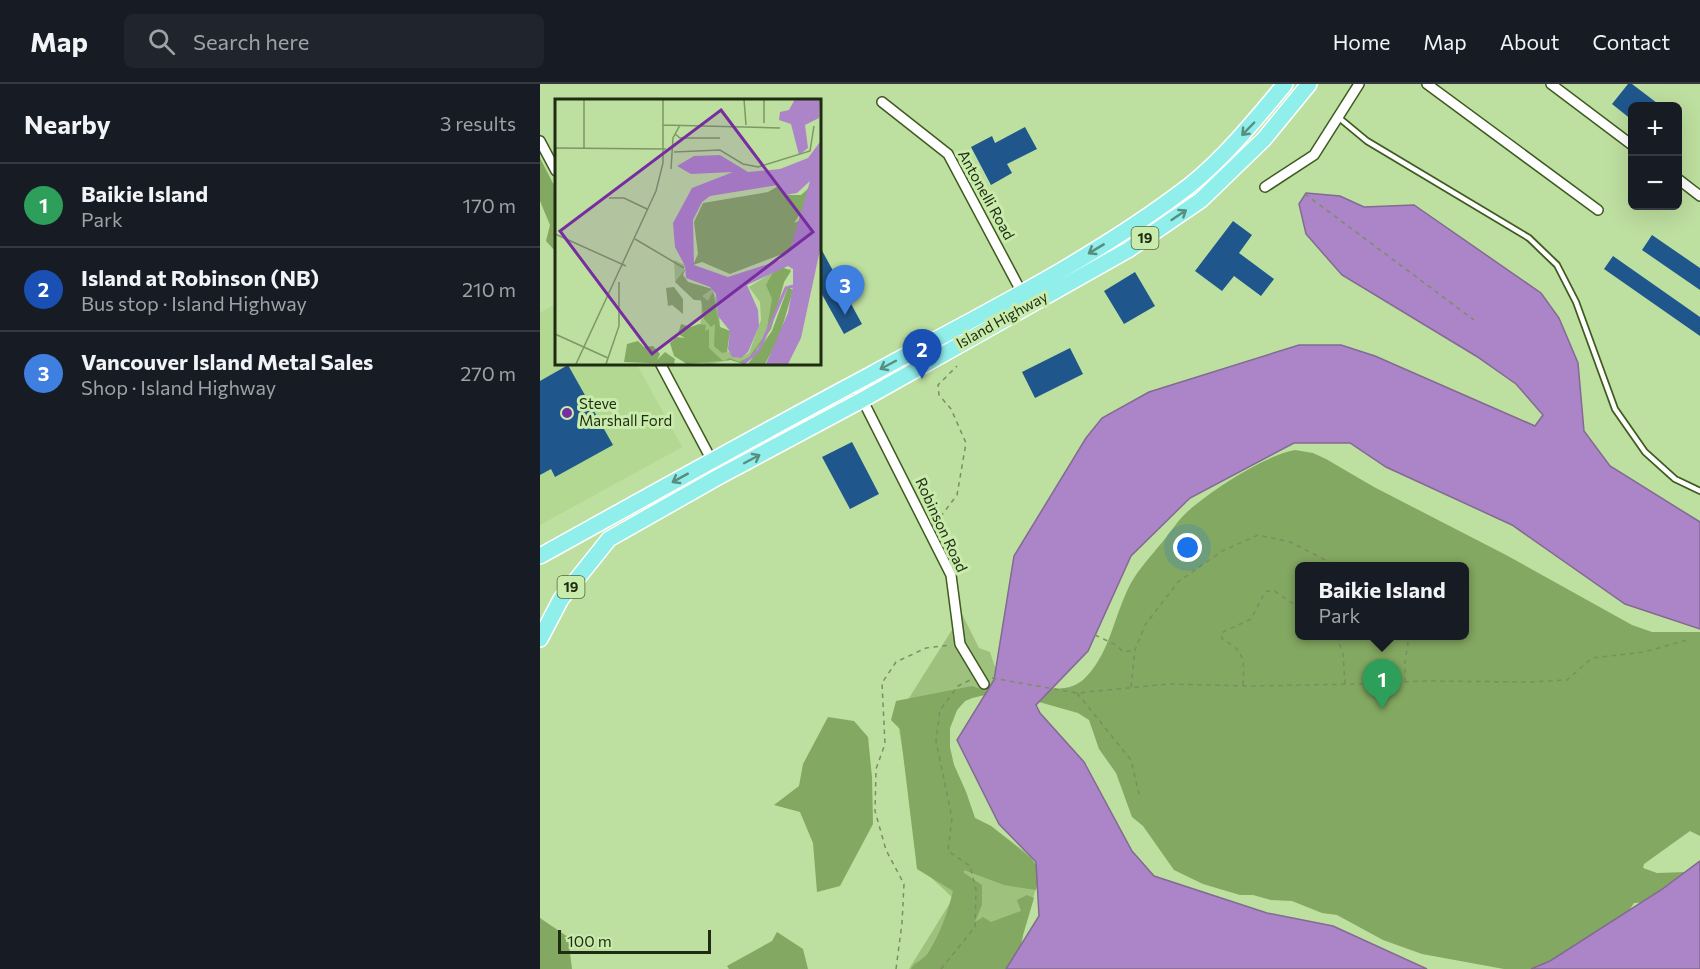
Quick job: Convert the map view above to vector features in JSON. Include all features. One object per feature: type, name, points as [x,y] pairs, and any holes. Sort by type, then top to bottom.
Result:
[{"type":"main road","name":"Island Highway","points":[[540,556],[712,460],[1022,293],[1121,234],[1191,184],[1250,128],[1285,84]]},
{"type":"main road","name":"Island Highway","points":[[540,639],[561,599],[609,539],[1128,250],[1202,200],[1264,139],[1309,84]]},
{"type":"street","points":[[1265,187],[1314,155],[1359,84]]},
{"type":"street","points":[[1427,84],[1598,210]]},
{"type":"street","points":[[1551,84],[1628,142]]},
{"type":"street","name":"Antonelli Road","points":[[882,102],[948,154],[1022,293]]},
{"type":"street","points":[[540,141],[555,169]]},
{"type":"street","points":[[1682,183],[1700,196]]},
{"type":"street","points":[[661,364],[720,476]]},
{"type":"street","name":"Robinson Road","points":[[854,383],[951,575],[960,644],[981,680]]},
{"type":"lane","points":[[1338,117],[1367,141],[1529,238],[1557,265],[1576,302],[1615,409],[1645,452],[1675,479],[1700,491]]},
{"type":"path","points":[[1305,194],[1474,320]]},
{"type":"path","points":[[929,531],[957,495],[966,443],[951,409],[939,395],[938,385],[957,366]]},
{"type":"path","points":[[1131,688],[1135,650],[1145,625],[1178,582],[1222,551],[1258,535],[1290,542],[1328,562]]},
{"type":"path","points":[[1243,686],[1244,663],[1237,647],[1222,639],[1221,633],[1251,619],[1265,592],[1273,590],[1295,604]]},
{"type":"path","points":[[1095,635],[1114,644],[1124,652],[1135,650]]},
{"type":"path","points":[[1338,640],[1343,653],[1345,685]]},
{"type":"path","points":[[1405,682],[1408,640]]},
{"type":"path","points":[[941,969],[975,927],[976,890],[970,866],[948,851],[952,818],[936,741],[940,710],[958,686],[981,680],[1077,693],[1168,684],[1345,685],[1567,680],[1592,658],[1644,651],[1687,640]]},
{"type":"path","points":[[896,969],[904,884],[886,850],[875,811],[876,769],[885,744],[882,682],[896,662],[926,648],[960,644]]},
{"type":"path","points":[[1077,693],[1131,760],[1140,798]]},
{"type":"shaded area","points":[[540,158],[555,187],[555,251],[546,241],[550,225],[540,201]]},
{"type":"shaded area","points":[[1306,193],[1340,196],[1364,207],[1414,205],[1541,293],[1559,318],[1578,363],[1584,431],[1610,466],[1700,522],[1700,629],[1625,604],[1512,525],[1386,467],[1350,443],[1294,443],[1190,498],[1131,556],[1088,651],[1036,705],[1040,713],[1084,762],[1132,851],[1154,876],[1267,913],[1333,926],[1427,969],[1006,969],[1039,916],[1036,862],[999,824],[957,740],[994,680],[1014,556],[1086,438],[1102,418],[1149,392],[1299,345],[1341,345],[1375,356],[1535,426],[1543,415],[1516,384],[1476,356],[1342,275],[1306,234],[1299,204]]},
{"type":"shaded area","points":[[555,305],[555,364],[637,364],[682,447],[540,525],[540,313]]},
{"type":"shaded area","points":[[1295,450],[1313,453],[1506,555],[1632,625],[1652,632],[1700,632],[1700,836],[1690,831],[1644,864],[1643,868],[1657,873],[1687,872],[1656,902],[1634,903],[1621,923],[1545,969],[1504,969],[1422,954],[1383,940],[1337,915],[1322,913],[1292,901],[1240,895],[1203,884],[1174,870],[1143,826],[1132,817],[1116,773],[1099,749],[1089,720],[1078,713],[1039,702],[1043,688],[1059,689],[1074,686],[1091,671],[1104,650],[1122,602],[1134,578],[1185,514],[1208,495],[1268,459]]},
{"type":"shaded area","points":[[962,614],[979,648],[990,652],[997,673],[993,693],[965,701],[957,710],[950,728],[950,748],[954,765],[975,818],[991,826],[1024,851],[1031,858],[1039,877],[1016,969],[909,969],[953,898],[922,869],[897,717]]},
{"type":"shaded area","points":[[972,686],[993,693],[965,701],[957,710],[950,728],[950,748],[954,765],[975,818],[991,826],[1031,858],[1038,867],[1039,877],[1036,890],[1004,885],[964,870],[964,873],[982,885],[982,905],[975,922],[983,917],[991,922],[1021,911],[1017,900],[1027,895],[1034,898],[1016,969],[911,969],[932,946],[943,923],[953,891],[917,869],[900,729],[891,720],[896,701]]},
{"type":"shaded area","points":[[828,717],[854,721],[868,737],[873,824],[840,886],[817,892],[813,843],[800,812],[774,805],[799,786],[803,764]]},
{"type":"shaded area","points":[[1700,861],[1700,969],[1531,969],[1550,961],[1661,890]]},
{"type":"shaded area","points":[[540,918],[568,937],[572,969],[540,969]]},
{"type":"shaded area","points":[[777,932],[803,949],[808,969],[729,969],[727,966],[772,941]]},
{"type":"building","points":[[1628,84],[1632,84],[1656,102],[1628,102],[1628,117],[1612,104]]},
{"type":"building","points":[[1025,127],[1037,149],[1007,164],[1012,173],[991,185],[971,147],[992,136],[995,143]]},
{"type":"building","points":[[1233,221],[1252,235],[1239,253],[1274,279],[1261,296],[1234,276],[1222,291],[1195,271]]},
{"type":"building","points":[[1652,235],[1700,268],[1700,290],[1642,250]]},
{"type":"building","points":[[820,247],[862,324],[844,334],[820,291]]},
{"type":"building","points":[[1613,256],[1700,317],[1700,336],[1604,269]]},
{"type":"building","points":[[1135,272],[1155,306],[1124,324],[1104,291]]},
{"type":"building","points":[[1070,348],[1083,374],[1035,398],[1022,372]]},
{"type":"building","name":"Steve Marshall Ford","points":[[568,365],[613,445],[555,477],[551,469],[540,475],[540,381]]},
{"type":"building","points":[[852,442],[879,494],[850,509],[822,457]]},
{"type":"place","name":"Vancouver Island Metal Sales","points":[[845,315]]},
{"type":"place","name":"Island at Robinson (NB)","points":[[922,379]]},
{"type":"place","name":"Steve Marshall Ford","points":[[567,413]]},
{"type":"place","name":"Baikie Island","points":[[1382,709]]}]
